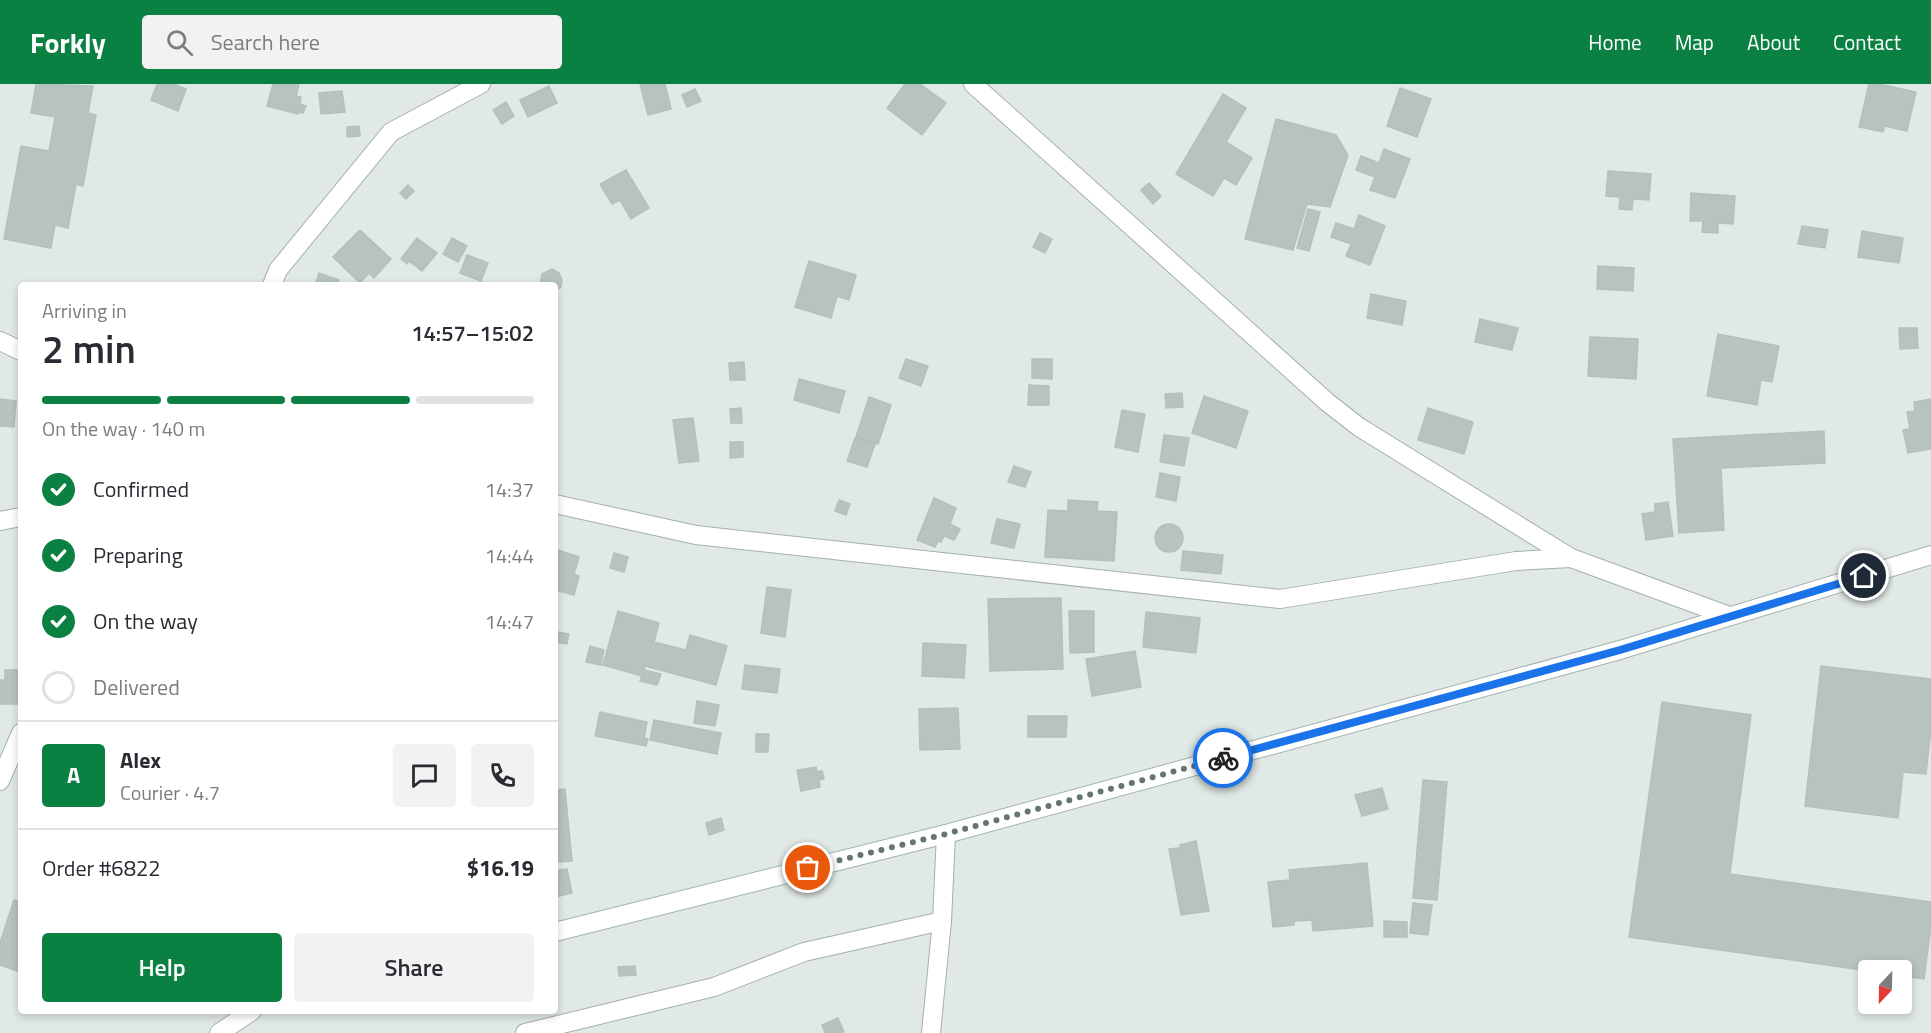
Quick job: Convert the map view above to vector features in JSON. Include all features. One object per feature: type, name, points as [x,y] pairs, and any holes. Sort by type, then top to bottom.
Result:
[{"type":"street","points":[[273,282],[278,270],[390,132],[481,84]]},
{"type":"street","points":[[973,84],[1327,402],[1359,427],[1571,558],[1729,616]]},
{"type":"street","points":[[0,342],[18,350]]},
{"type":"street","points":[[558,505],[696,535],[1280,599],[1516,561],[1571,558]]},
{"type":"street","points":[[0,521],[18,518]]},
{"type":"street","points":[[558,931],[946,834],[1620,650],[1931,555]]},
{"type":"street","points":[[0,781],[18,740]]},
{"type":"street","points":[[932,1033],[942,921],[946,834]]},
{"type":"street","points":[[525,1033],[714,987],[804,952],[942,921]]},
{"type":"street","points":[[219,1033],[248,1014]]},
{"type":"building","points":[[36,84],[93,86],[88,113],[96,115],[83,186],[76,184],[68,228],[55,225],[51,248],[4,239],[21,146],[49,151],[55,117],[31,113]]},
{"type":"building","points":[[157,84],[174,84],[186,89],[178,111],[151,100]]},
{"type":"building","points":[[273,84],[299,84],[296,96],[301,97],[300,104],[306,106],[303,113],[298,112],[298,114],[267,106]]},
{"type":"building","points":[[640,84],[665,84],[671,109],[648,115]]},
{"type":"building","points":[[905,84],[920,84],[946,103],[922,135],[887,108]]},
{"type":"building","points":[[1869,84],[1916,92],[1907,131],[1885,126],[1883,132],[1859,127]]},
{"type":"building","points":[[549,86],[557,103],[528,117],[520,100]]},
{"type":"building","points":[[1400,88],[1431,99],[1417,137],[1387,126]]},
{"type":"building","points":[[695,89],[701,101],[687,107],[682,95]]},
{"type":"building","points":[[342,91],[345,112],[321,114],[319,93]]},
{"type":"building","points":[[1223,94],[1246,108],[1226,142],[1252,158],[1236,185],[1224,178],[1213,196],[1176,174]]},
{"type":"building","points":[[506,102],[514,116],[502,124],[493,110]]},
{"type":"building","points":[[1276,119],[1336,135],[1348,155],[1330,207],[1307,204],[1293,250],[1245,239]]},
{"type":"building","points":[[359,126],[360,136],[347,137],[347,127]]},
{"type":"building","points":[[1384,149],[1410,159],[1395,198],[1370,190],[1375,177],[1356,170],[1361,156],[1379,163]]},
{"type":"building","points":[[626,170],[649,208],[631,219],[620,200],[612,204],[600,184]]},
{"type":"building","points":[[1608,171],[1651,174],[1649,200],[1633,199],[1632,210],[1619,209],[1620,197],[1606,196]]},
{"type":"building","points":[[1149,183],[1161,196],[1153,204],[1141,190]]},
{"type":"building","points":[[408,185],[414,191],[406,199],[400,193]]},
{"type":"building","points":[[1691,193],[1735,196],[1733,224],[1718,223],[1718,233],[1702,232],[1703,221],[1690,221]]},
{"type":"building","points":[[1308,209],[1320,212],[1309,251],[1297,248]]},
{"type":"building","points":[[1359,215],[1385,226],[1370,265],[1346,256],[1351,244],[1331,237],[1336,223],[1354,229]]},
{"type":"building","points":[[1802,226],[1828,230],[1825,248],[1798,244]]},
{"type":"building","points":[[360,230],[391,259],[374,278],[369,273],[359,282],[333,257]]},
{"type":"building","points":[[1862,231],[1903,238],[1899,263],[1858,257]]},
{"type":"building","points":[[1040,233],[1052,239],[1045,253],[1033,247]]},
{"type":"building","points":[[417,238],[437,253],[422,271],[409,261],[407,264],[401,259]]},
{"type":"building","points":[[452,238],[467,246],[458,262],[443,254]]},
{"type":"building","points":[[467,255],[488,263],[481,281],[460,273]]},
{"type":"building","points":[[809,261],[856,275],[849,300],[837,296],[831,318],[795,307]]},
{"type":"building","points":[[1598,266],[1634,268],[1633,291],[1597,289]]},
{"type":"building","points":[[552,269],[559,273],[562,280],[561,287],[558,289],[558,282],[541,282],[542,274]]},
{"type":"building","points":[[319,273],[339,280],[338,282],[316,282]]},
{"type":"building","points":[[1371,294],[1406,301],[1402,325],[1367,318]]},
{"type":"building","points":[[1480,319],[1518,328],[1512,350],[1475,342]]},
{"type":"building","points":[[1899,328],[1917,328],[1918,348],[1900,349]]},
{"type":"building","points":[[1718,334],[1779,346],[1772,382],[1761,380],[1757,405],[1707,396]]},
{"type":"building","points":[[1590,337],[1638,339],[1636,379],[1588,376]]},
{"type":"building","points":[[906,359],[928,366],[921,386],[899,378]]},
{"type":"building","points":[[1032,359],[1052,359],[1052,379],[1032,378]]},
{"type":"building","points":[[744,362],[745,380],[730,380],[729,363]]},
{"type":"building","points":[[799,379],[845,391],[839,413],[794,400]]},
{"type":"building","points":[[1029,385],[1049,386],[1049,405],[1028,405]]},
{"type":"building","points":[[1182,393],[1183,407],[1166,408],[1165,394]]},
{"type":"building","points":[[1204,396],[1248,411],[1236,448],[1192,433]]},
{"type":"building","points":[[869,397],[891,405],[878,444],[856,437]]},
{"type":"building","points":[[0,399],[16,401],[14,427],[0,426]]},
{"type":"building","points":[[1931,399],[1931,449],[1908,453],[1903,430],[1910,429],[1907,412],[1915,411],[1914,402]]},
{"type":"building","points":[[741,408],[742,423],[731,423],[730,409]]},
{"type":"building","points":[[1428,408],[1473,422],[1464,454],[1418,440]]},
{"type":"building","points":[[1122,410],[1145,414],[1138,452],[1115,447]]},
{"type":"building","points":[[693,418],[699,461],[679,463],[673,420]]},
{"type":"building","points":[[1824,431],[1825,463],[1721,468],[1724,530],[1679,533],[1673,439]]},
{"type":"building","points":[[1164,435],[1189,438],[1184,466],[1160,462]]},
{"type":"building","points":[[855,438],[875,444],[867,467],[847,461]]},
{"type":"building","points":[[730,442],[743,442],[743,457],[730,458]]},
{"type":"building","points":[[1014,466],[1031,472],[1025,487],[1008,482]]},
{"type":"building","points":[[1160,473],[1180,477],[1176,501],[1156,497]]},
{"type":"building","points":[[934,498],[956,508],[950,524],[960,529],[954,540],[944,536],[935,547],[917,540]]},
{"type":"building","points":[[839,500],[850,504],[846,515],[835,511]]},
{"type":"building","points":[[1068,500],[1098,502],[1097,511],[1117,512],[1114,561],[1045,557],[1048,510],[1068,511]]},
{"type":"building","points":[[1668,502],[1673,536],[1646,540],[1642,514],[1655,512],[1655,504]]},
{"type":"building","points":[[997,519],[1020,524],[1014,548],[991,543]]},
{"type":"building","points":[[1169,524],[1179,528],[1183,538],[1179,548],[1169,552],[1159,548],[1155,538],[1159,528]]},
{"type":"building","points":[[558,550],[579,557],[574,574],[579,576],[574,595],[558,591]]},
{"type":"building","points":[[1183,551],[1223,555],[1221,574],[1181,570]]},
{"type":"building","points":[[614,553],[628,557],[624,572],[610,568]]},
{"type":"building","points":[[767,587],[791,590],[785,637],[761,633]]},
{"type":"building","points":[[1061,598],[1063,669],[990,671],[988,599]]},
{"type":"building","points":[[618,611],[659,623],[654,642],[686,650],[690,635],[727,646],[716,685],[645,666],[644,670],[661,674],[657,685],[640,681],[642,676],[603,665]]},
{"type":"building","points":[[1069,611],[1094,611],[1094,652],[1070,653]]},
{"type":"building","points":[[1146,612],[1200,618],[1196,653],[1143,647]]},
{"type":"building","points":[[558,632],[569,634],[567,644],[558,642]]},
{"type":"building","points":[[923,643],[966,645],[964,678],[922,676]]},
{"type":"building","points":[[590,646],[604,650],[601,665],[586,662]]},
{"type":"building","points":[[1135,651],[1141,687],[1092,696],[1086,659]]},
{"type":"building","points":[[745,665],[780,669],[777,693],[742,689]]},
{"type":"building","points":[[1821,666],[1931,679],[1931,728],[1926,774],[1903,772],[1898,818],[1805,806]]},
{"type":"building","points":[[5,670],[18,670],[18,704],[0,704],[0,680],[5,680]]},
{"type":"building","points":[[697,701],[719,705],[715,726],[694,723]]},
{"type":"building","points":[[1662,702],[1751,715],[1730,874],[1931,902],[1931,926],[1924,979],[1912,977],[1912,960],[1858,960],[1858,969],[1629,937]]},
{"type":"building","points":[[958,708],[960,749],[920,750],[919,709]]},
{"type":"building","points":[[600,712],[647,722],[644,738],[648,739],[646,746],[595,736]]},
{"type":"building","points":[[1028,716],[1067,716],[1066,737],[1028,737]]},
{"type":"building","points":[[654,720],[721,733],[717,754],[650,740]]},
{"type":"building","points":[[756,734],[769,734],[768,752],[756,752]]},
{"type":"building","points":[[816,767],[817,772],[822,771],[824,779],[819,780],[820,787],[801,791],[797,770]]},
{"type":"building","points":[[1423,780],[1447,782],[1437,900],[1413,898]]},
{"type":"building","points":[[1382,788],[1388,809],[1362,816],[1355,795]]},
{"type":"building","points":[[565,789],[572,861],[558,862],[558,790]]},
{"type":"building","points":[[721,818],[724,830],[709,835],[706,823]]},
{"type":"building","points":[[1196,841],[1209,911],[1181,915],[1169,849],[1180,848],[1180,845]]},
{"type":"building","points":[[1367,863],[1373,926],[1313,931],[1312,920],[1294,921],[1294,925],[1273,927],[1268,882],[1290,880],[1289,870]]},
{"type":"building","points":[[567,869],[572,893],[558,896],[558,870]]},
{"type":"building","points":[[14,900],[18,901],[17,971],[0,965],[0,943]]},
{"type":"building","points":[[1413,903],[1432,905],[1428,935],[1410,933]]},
{"type":"building","points":[[1384,921],[1407,922],[1407,937],[1384,937]]},
{"type":"building","points":[[635,966],[636,975],[619,976],[618,967]]},
{"type":"building","points":[[838,1018],[844,1032],[825,1033],[822,1025]]},
{"type":"way so far","points":[[808,868],[946,834],[1223,758]]},
{"type":"route","points":[[1223,758],[1620,650],[1864,576]]}]
